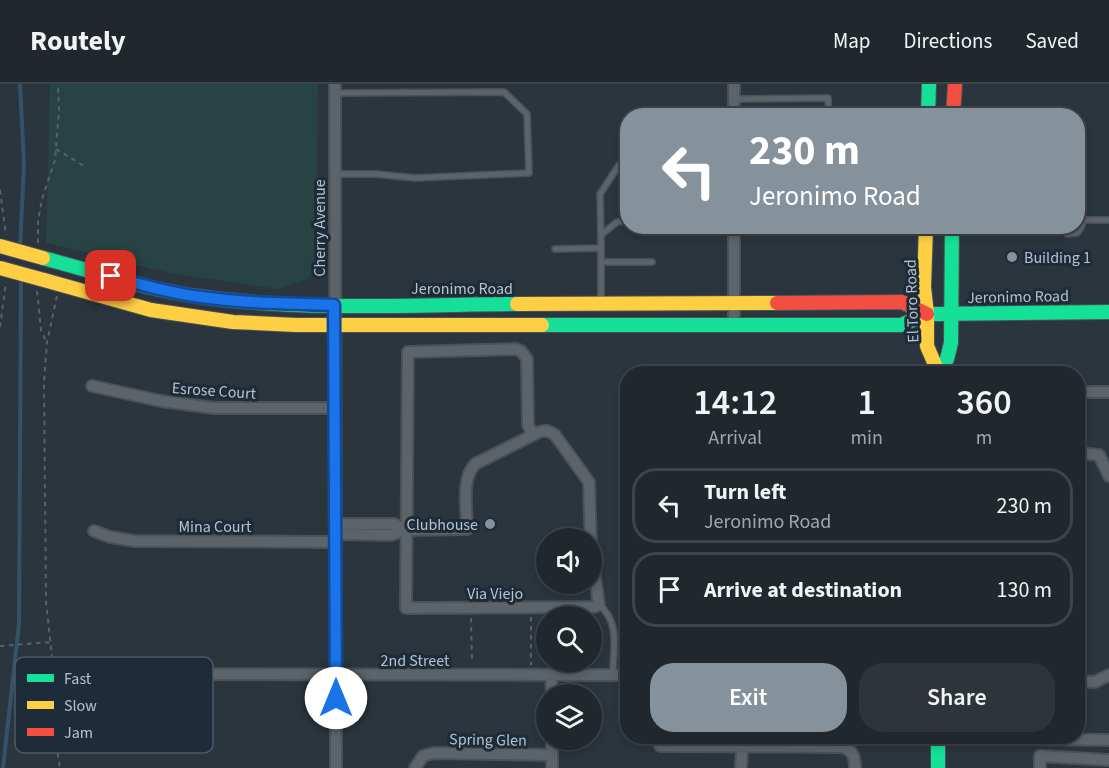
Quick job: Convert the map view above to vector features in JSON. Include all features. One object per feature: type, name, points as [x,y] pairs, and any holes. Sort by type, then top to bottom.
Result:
[{"type":"main road","points":[[928,108],[929,84]]},
{"type":"main road","points":[[954,108],[955,84]]},
{"type":"main road","name":"El Toro Road","points":[[926,234],[924,287],[927,346],[936,366]]},
{"type":"main road","name":"El Toro Road","points":[[944,366],[948,359],[951,343],[952,234]]},
{"type":"main road","name":"Jeronimo Road","points":[[0,246],[156,289],[245,302],[334,305],[902,302],[927,314]]},
{"type":"main road","name":"Jeronimo Road","points":[[0,268],[41,283],[60,284],[151,310],[202,319],[265,323],[901,325],[927,314],[1109,312]]},
{"type":"main road","points":[[938,744],[938,768]]},
{"type":"street","points":[[734,84],[734,108]]},
{"type":"street","name":"Cherry Avenue","points":[[335,88],[336,768]]},
{"type":"street","points":[[734,234],[734,324]]},
{"type":"street","name":"Via Viejo","points":[[533,435],[528,425],[527,359],[521,351],[516,349],[408,352],[406,609],[594,607],[599,605]]},
{"type":"street","name":"Esrose Court","points":[[92,386],[161,401],[213,408],[336,408]]},
{"type":"street","points":[[1085,392],[1108,392]]},
{"type":"street","points":[[336,533],[394,524],[405,530],[466,529],[467,478],[471,468],[542,430],[549,431],[555,435],[589,482],[591,550],[599,605]]},
{"type":"street","points":[[1085,454],[1099,455],[1109,476]]},
{"type":"street","name":"Mina Court","points":[[94,531],[110,537],[135,541],[336,533]]},
{"type":"street","name":"2nd Street","points":[[213,674],[620,675]]},
{"type":"street","points":[[551,675],[551,684]]},
{"type":"street","points":[[1085,681],[1095,682],[1109,675]]},
{"type":"street","points":[[1085,739],[1109,740]]},
{"type":"street","points":[[660,746],[702,744]]},
{"type":"street","points":[[741,768],[743,744]]},
{"type":"street","points":[[782,744],[841,747],[852,752],[855,768]]},
{"type":"street","points":[[552,750],[552,768]]},
{"type":"street","name":"Spring Glen","points":[[416,768],[423,756],[434,753],[552,755]]},
{"type":"street","points":[[1040,768],[1040,756],[1109,760]]},
{"type":"lane","points":[[335,88],[504,92],[527,114],[529,172],[415,178],[376,174],[335,174]]},
{"type":"lane","points":[[734,99],[828,98],[829,108]]},
{"type":"lane","points":[[601,304],[600,194],[620,165]]},
{"type":"lane","points":[[1085,220],[1109,220]]},
{"type":"lane","points":[[601,235],[620,222]]},
{"type":"lane","points":[[555,249],[600,248]]},
{"type":"lane","points":[[601,262],[652,262]]},
{"type":"lane","points":[[599,605],[608,612],[614,627],[613,675]]},
{"type":"path","points":[[38,243],[38,221],[42,199],[55,160],[59,111],[58,84]]},
{"type":"path","points":[[56,149],[84,166]]},
{"type":"path","points":[[41,283],[41,330],[47,342]]},
{"type":"path","points":[[51,657],[46,602],[44,381],[47,342],[60,284]]},
{"type":"path","points":[[471,608],[472,675]]},
{"type":"path","points":[[530,608],[531,675]]},
{"type":"path","points":[[0,646],[51,642]]},
{"type":"path","points":[[58,753],[60,768]]},
{"type":"green space","points":[[50,84],[318,84],[316,265],[308,279],[278,289],[174,274],[46,243]]},
{"type":"waterway","points":[[20,84],[24,164],[20,249]]},
{"type":"waterway","points":[[15,657],[19,624],[21,278]]},
{"type":"waterway","points":[[3,768],[15,660]]},
{"type":"traffic: fast","points":[[928,108],[929,84]]},
{"type":"traffic: fast","points":[[943,366],[951,343],[952,234]]},
{"type":"traffic: fast","points":[[43,258],[162,290],[241,301],[320,306],[517,304]]},
{"type":"traffic: fast","points":[[542,325],[901,325],[927,314],[1109,312]]},
{"type":"traffic: fast","points":[[938,744],[938,768]]},
{"type":"traffic: slow","points":[[926,234],[924,287],[927,346],[936,366]]},
{"type":"traffic: slow","points":[[0,246],[43,258]]},
{"type":"traffic: slow","points":[[0,268],[44,280]]},
{"type":"traffic: slow","points":[[44,280],[151,310],[233,322],[296,325],[542,325]]},
{"type":"traffic: slow","points":[[517,304],[777,303]]},
{"type":"traffic: jam","points":[[954,108],[955,84]]},
{"type":"traffic: jam","points":[[777,303],[902,302],[927,314]]},
{"type":"place","name":"Building 1","points":[[1012,257]]},
{"type":"place","name":"Clubhouse","points":[[490,524]]},
{"type":"route","points":[[111,276],[156,289],[200,297],[245,302],[334,305],[336,698]]}]
